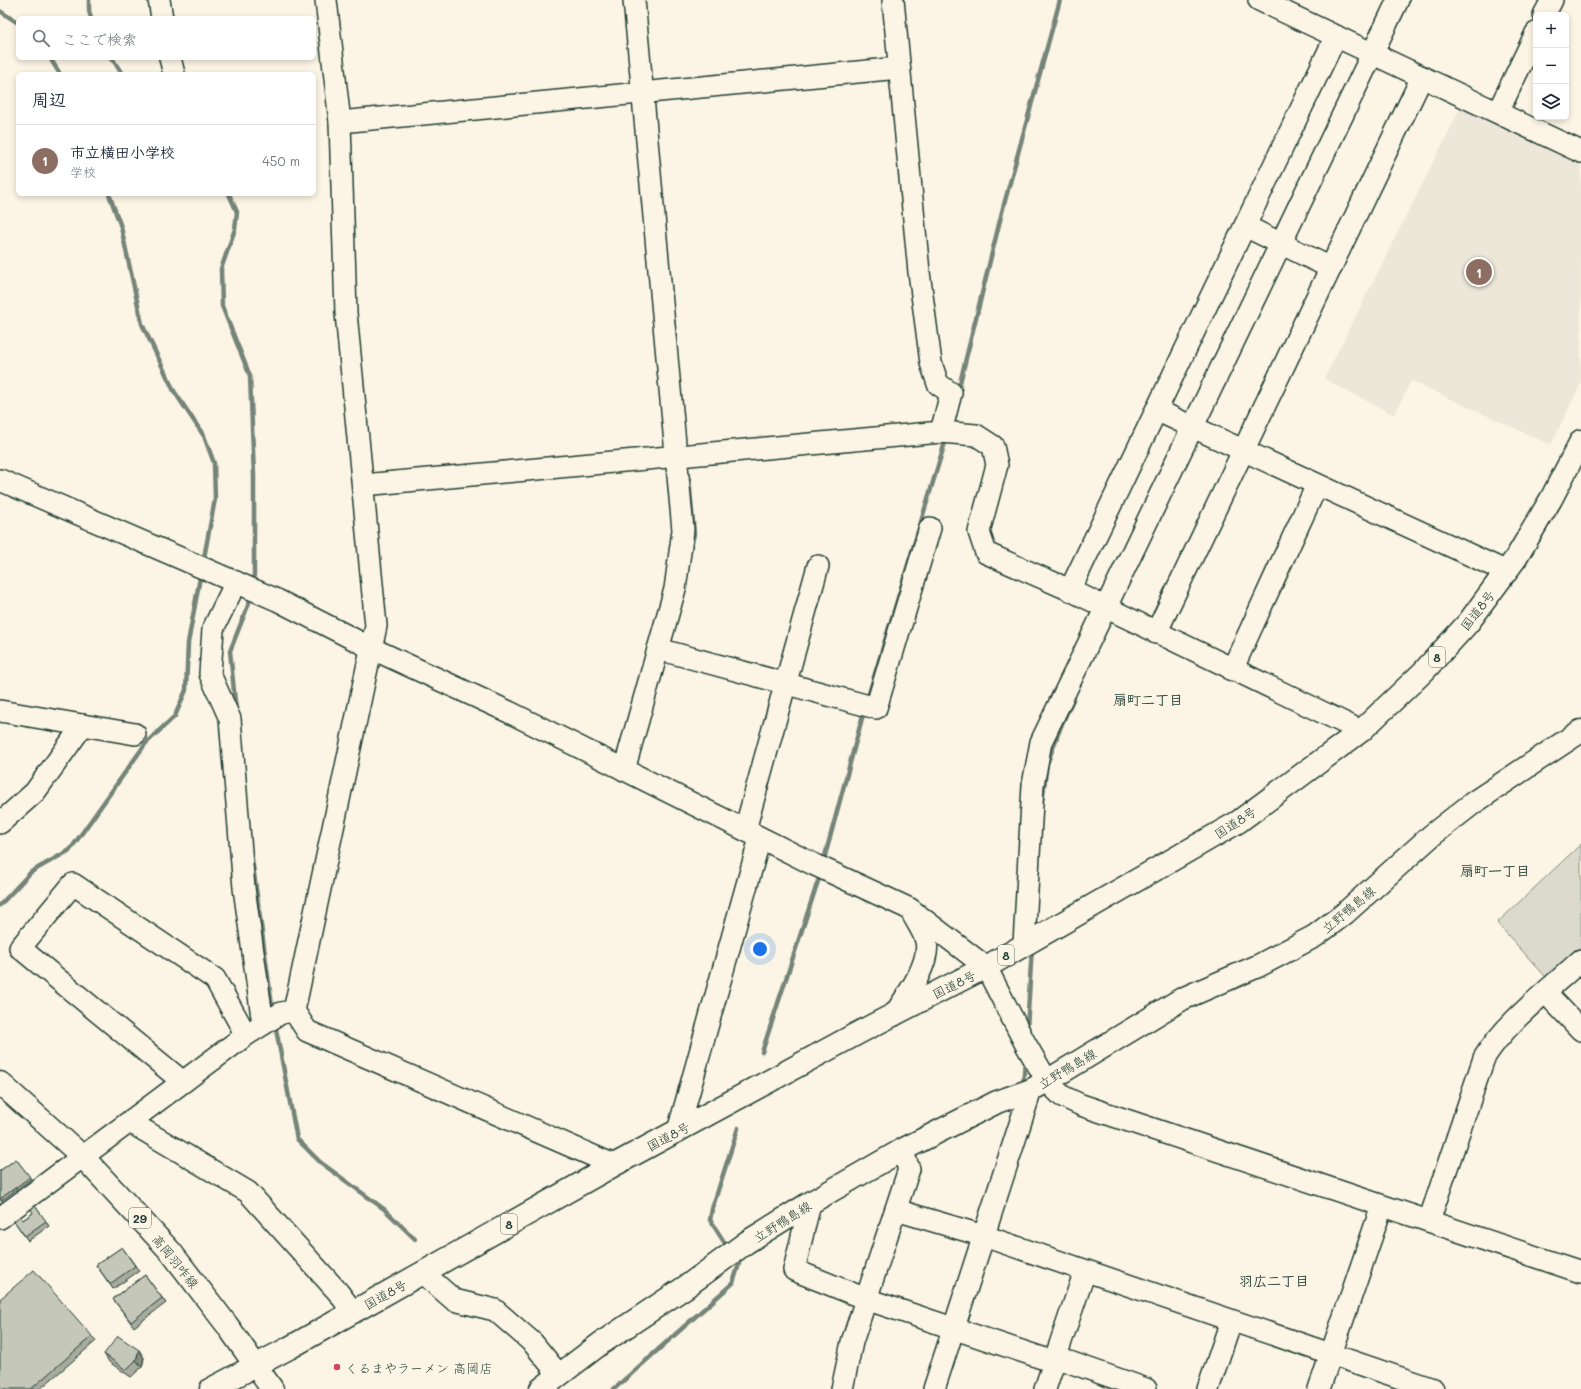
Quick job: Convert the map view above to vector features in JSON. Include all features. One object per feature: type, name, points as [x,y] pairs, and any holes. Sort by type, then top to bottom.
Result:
[{"type":"main road","name":"国道8号","points":[[211,1389],[353,1312],[614,1165],[986,967],[1238,822],[1361,731],[1423,672],[1468,623],[1507,572],[1551,498],[1581,441]]},
{"type":"main road","name":"立野鴨島線","points":[[541,1389],[600,1344],[729,1256],[747,1242],[810,1202],[902,1150],[997,1102],[1039,1086],[1182,999],[1258,966],[1315,936],[1344,914],[1432,836],[1473,803],[1581,732]]},
{"type":"main road","name":"高岡羽咋線","points":[[2,1088],[83,1157],[171,1252],[272,1389]]},
{"type":"street","points":[[159,0],[162,16]]},
{"type":"street","points":[[326,0],[340,122],[346,313],[376,626],[373,649],[294,1011],[307,1031],[614,1165]]},
{"type":"street","points":[[624,770],[675,590],[683,530],[684,456],[650,92],[634,0]]},
{"type":"street","points":[[893,0],[898,68],[912,188],[919,272],[931,363],[938,384],[951,393],[949,432]]},
{"type":"street","points":[[1259,0],[1581,152]]},
{"type":"street","points":[[1024,944],[1033,785],[1041,742],[1194,427],[1398,0]]},
{"type":"street","points":[[1546,12],[1552,0]]},
{"type":"street","points":[[1070,590],[1336,36]]},
{"type":"street","points":[[1498,112],[1533,39]]},
{"type":"street","points":[[170,60],[174,72]]},
{"type":"street","points":[[340,122],[898,68]]},
{"type":"street","points":[[1156,633],[1422,77]]},
{"type":"street","points":[[1245,226],[1331,268]]},
{"type":"street","points":[[1156,410],[1507,572]]},
{"type":"street","points":[[363,485],[949,432],[976,434],[993,446],[997,465],[979,532],[986,553],[1070,590],[1232,670],[1361,731]]},
{"type":"street","points":[[0,480],[276,600],[373,649],[509,712],[752,834],[910,909],[986,967],[1014,1023],[1039,1086],[978,1235],[947,1326],[934,1389]]},
{"type":"street","points":[[1232,670],[1317,485]]},
{"type":"street","points":[[658,649],[876,708],[930,528]]},
{"type":"street","points":[[678,1131],[752,834],[786,683],[818,566]]},
{"type":"street","points":[[236,582],[213,628],[210,674],[230,720],[244,888],[263,1024]]},
{"type":"street","points":[[0,710],[135,734]]},
{"type":"street","points":[[4,816],[35,792],[83,724]]},
{"type":"street","points":[[183,1082],[20,948],[73,884],[215,979],[246,1035]]},
{"type":"street","points":[[894,1015],[911,988],[922,966],[925,953],[926,941],[910,909]]},
{"type":"street","points":[[1429,1221],[1482,1058],[1506,1027],[1546,993],[1581,960]]},
{"type":"street","points":[[1546,993],[1581,1030]]},
{"type":"street","points":[[0,1218],[246,1035],[281,1013],[294,1011]]},
{"type":"street","points":[[1039,1086],[1081,1104],[1581,1272]]},
{"type":"street","points":[[130,1122],[248,1192],[338,1292],[353,1312]]},
{"type":"street","points":[[842,1389],[852,1342],[909,1169],[902,1150]]},
{"type":"street","points":[[810,1202],[794,1270],[866,1298],[947,1326],[1146,1389]]},
{"type":"street","points":[[1318,1389],[1382,1206]]},
{"type":"street","points":[[896,1210],[978,1235],[1433,1389]]},
{"type":"street","points":[[1045,1389],[1085,1271]]},
{"type":"street","points":[[422,1273],[454,1300],[495,1310],[533,1343],[559,1375]]},
{"type":"street","points":[[1208,1389],[1231,1321]]},
{"type":"shaded area","points":[[1462,105],[1581,164],[1581,383],[1551,445],[1411,381],[1394,415],[1324,379]]},
{"type":"shaded area","points":[[1581,844],[1581,960],[1554,986],[1497,923]]},
{"type":"building","points":[[16,1159],[30,1177],[0,1199],[0,1169],[1,1170]]},
{"type":"building","points":[[35,1206],[46,1221],[25,1236],[14,1221],[20,1216],[23,1220],[33,1213],[31,1209]]},
{"type":"building","points":[[122,1247],[135,1266],[110,1284],[96,1265]]},
{"type":"building","points":[[34,1270],[92,1336],[31,1389],[0,1389],[0,1299]]},
{"type":"building","points":[[145,1275],[162,1298],[131,1322],[113,1299]]},
{"type":"building","points":[[118,1336],[139,1350],[136,1360],[126,1370],[104,1354]]},
{"type":"waterway","points":[[89,0],[90,16]]},
{"type":"waterway","points":[[958,391],[1003,208],[1060,0]]},
{"type":"waterway","points":[[0,11],[16,22]]},
{"type":"waterway","points":[[51,60],[59,72]]},
{"type":"waterway","points":[[113,60],[121,72]]},
{"type":"waterway","points":[[110,196],[121,227],[142,324],[174,391],[204,436],[214,463],[215,499],[203,563]]},
{"type":"waterway","points":[[230,196],[237,212],[235,229],[221,269],[222,306],[250,376],[254,476],[254,576]]},
{"type":"waterway","points":[[867,700],[946,439]]},
{"type":"waterway","points":[[689,479],[694,534],[691,547]]},
{"type":"waterway","points":[[0,905],[31,872],[70,850],[146,743],[175,716],[186,690],[188,643],[201,572]]},
{"type":"waterway","points":[[236,711],[230,651],[249,603]]},
{"type":"waterway","points":[[1042,802],[1047,764],[1061,726],[1074,697]]},
{"type":"waterway","points":[[825,856],[864,711]]},
{"type":"waterway","points":[[252,859],[273,1013]]},
{"type":"waterway","points":[[762,1052],[818,881]]},
{"type":"waterway","points":[[1027,1029],[1032,947]]},
{"type":"waterway","points":[[275,1024],[297,1139],[320,1162],[384,1209],[415,1239]]},
{"type":"waterway","points":[[1023,1087],[1025,1059]]},
{"type":"waterway","points":[[728,1248],[710,1220],[712,1209],[738,1128]]},
{"type":"waterway","points":[[614,1389],[733,1283],[739,1264],[735,1258]]},
{"type":"place","name":"市立横田小学校","points":[[1479,272]]},
{"type":"place","name":"くるまやラーメン 高岡店","points":[[337,1367]]},
{"type":"district","name":"扇町二丁目","points":[[1148,699]]},
{"type":"district","name":"扇町一丁目","points":[[1495,870]]},
{"type":"district","name":"羽広二丁目","points":[[1274,1280]]}]
